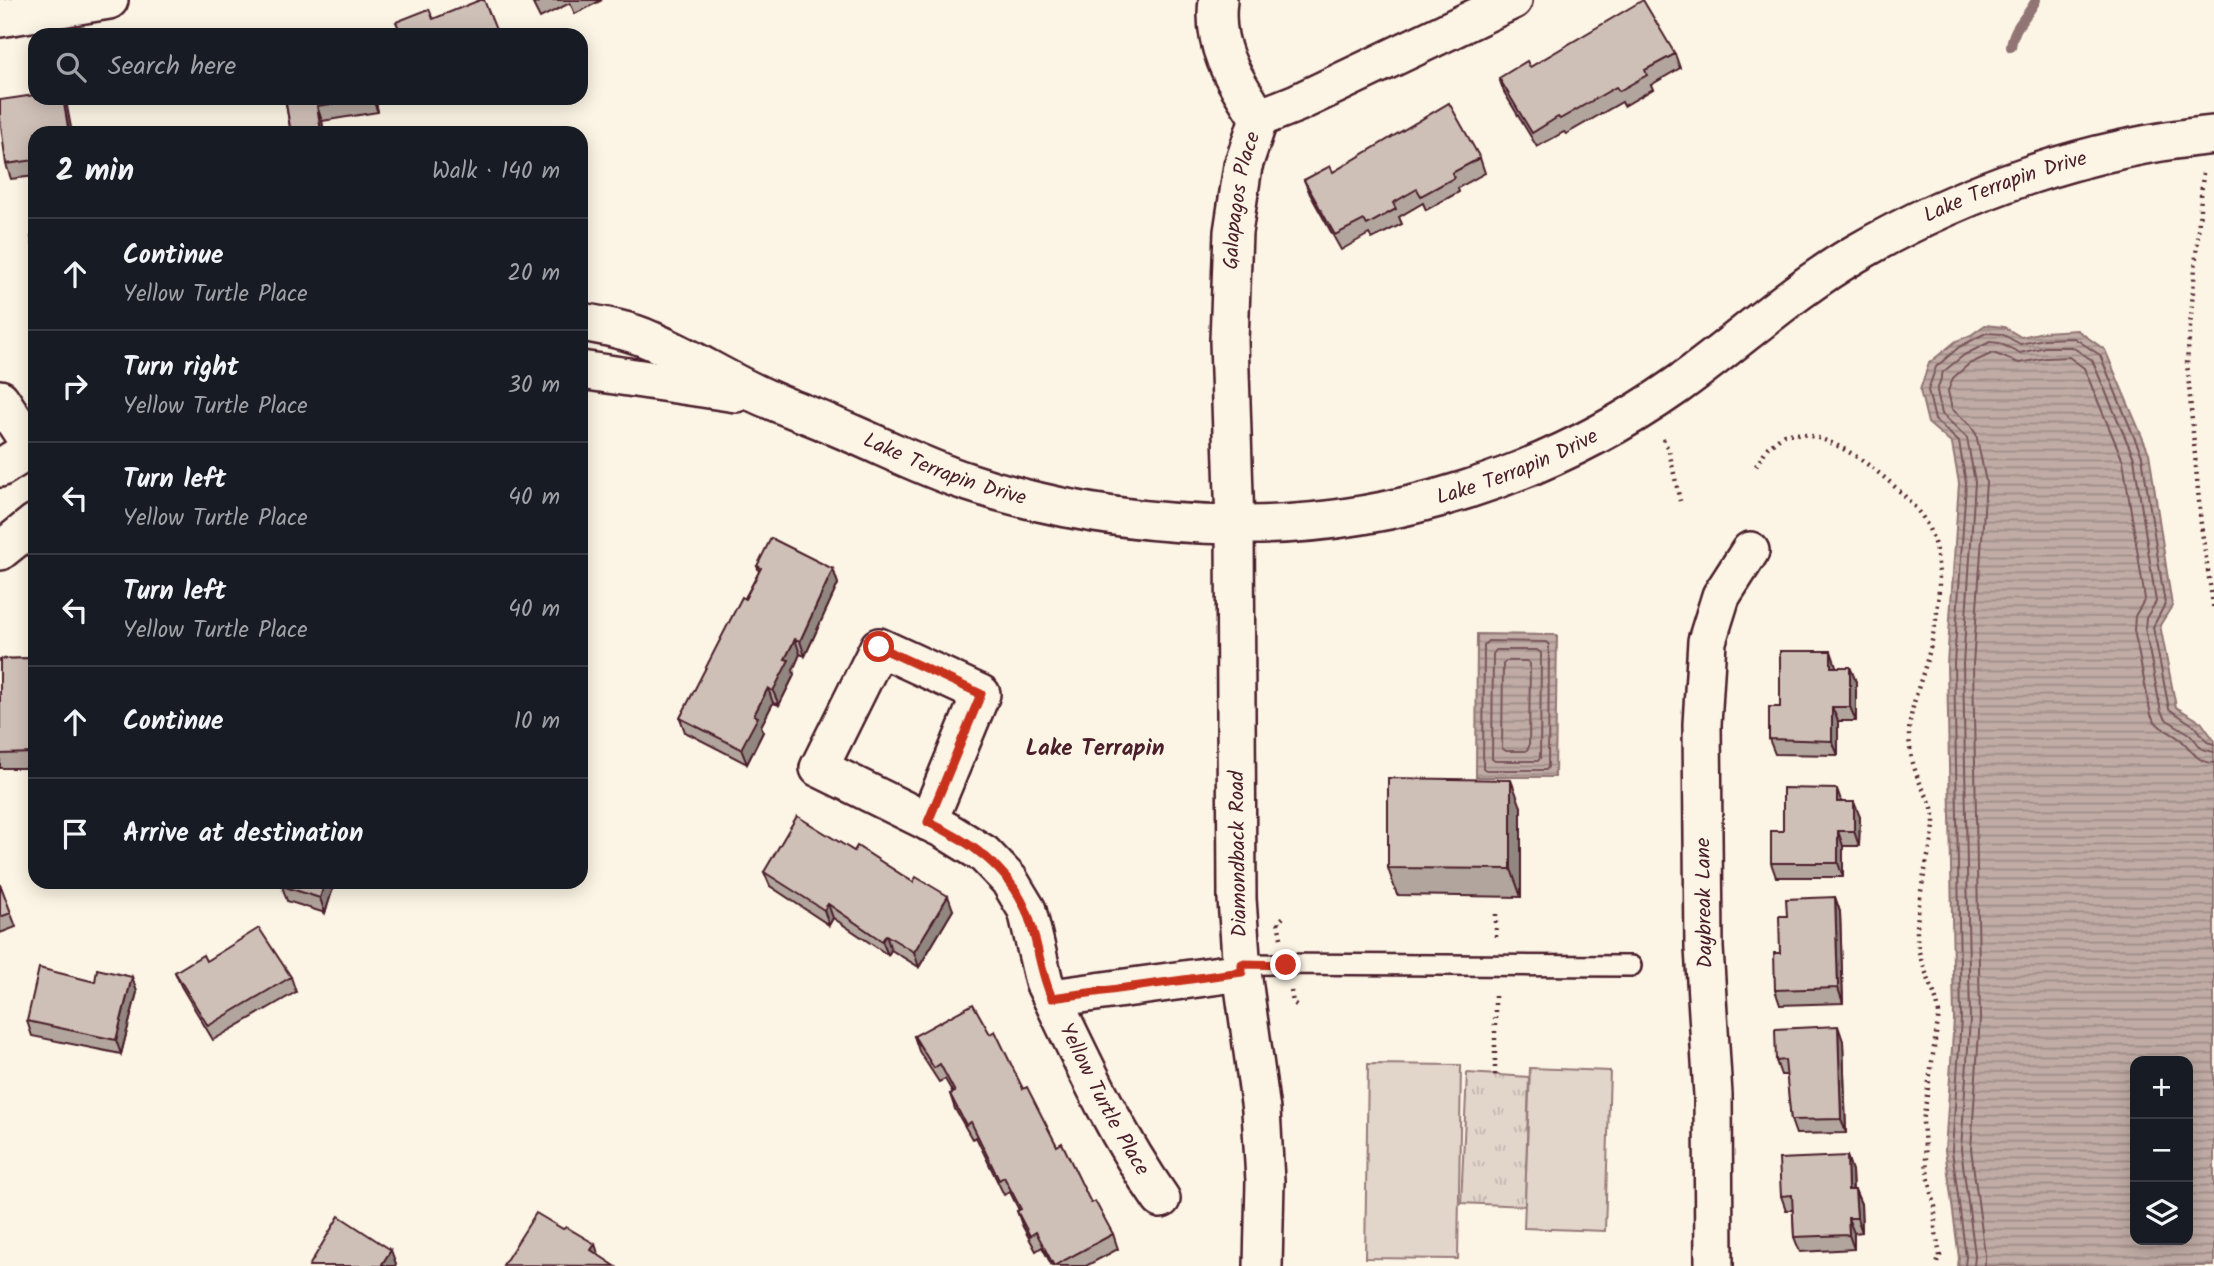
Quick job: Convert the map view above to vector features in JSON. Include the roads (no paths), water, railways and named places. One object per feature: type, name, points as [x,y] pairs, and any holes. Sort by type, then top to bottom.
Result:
[{"type":"street","points":[[0,18],[109,0]]},
{"type":"street","points":[[1218,0],[1216,14],[1221,51],[1259,118]]},
{"type":"street","name":"Galapagos Place","points":[[1235,525],[1229,341],[1233,232],[1243,166],[1259,118],[1297,103],[1513,0]]},
{"type":"street","name":"Lake Terrapin Drive","points":[[588,324],[647,338],[764,398],[929,468],[1008,495],[1098,513],[1235,525],[1316,520],[1387,510],[1457,494],[1534,466],[1607,429],[1654,400],[1676,386],[1796,292],[1855,254],[1932,214],[2014,181],[2097,155],[2209,151]]},
{"type":"street","name":"Lake Terrapin Drive","points":[[588,371],[764,398]]},
{"type":"street","points":[[0,399],[28,439]]},
{"type":"street","points":[[0,468],[28,452]]},
{"type":"street","name":"Diamondback Road","points":[[1235,525],[1237,899],[1242,968],[1261,1110],[1265,1181],[1263,1266]]},
{"type":"street","points":[[0,551],[28,529]]},
{"type":"street","name":"Daybreak Lane","points":[[1714,1266],[1713,1095],[1704,947],[1702,724],[1707,641],[1721,596],[1750,551]]},
{"type":"street","name":"Yellow Turtle Place","points":[[928,822],[981,694],[879,647],[819,768],[928,822],[984,854],[1009,880],[1027,910],[1044,982],[1104,1106],[1138,1166],[1161,1199]]},
{"type":"street","name":"Yellow Turtle Place","points":[[1052,998],[1242,968]]},
{"type":"lane","points":[[1242,968],[1631,966]]},
{"type":"water","points":[[1985,325],[2004,327],[2021,337],[2043,332],[2077,330],[2105,350],[2149,453],[2172,606],[2160,625],[2176,707],[2201,722],[2214,740],[2214,1266],[1958,1266],[1945,1150],[1954,1019],[1947,664],[1959,483],[1952,444],[1928,423],[1920,390],[1929,363],[1956,341]]},
{"type":"water","points":[[1477,634],[1557,635],[1555,777],[1476,777]]},
{"type":"waterway","points":[[2011,47],[2017,28],[2036,0]]},
{"type":"district","name":"Lake Terrapin","points":[[1095,749]]}]
